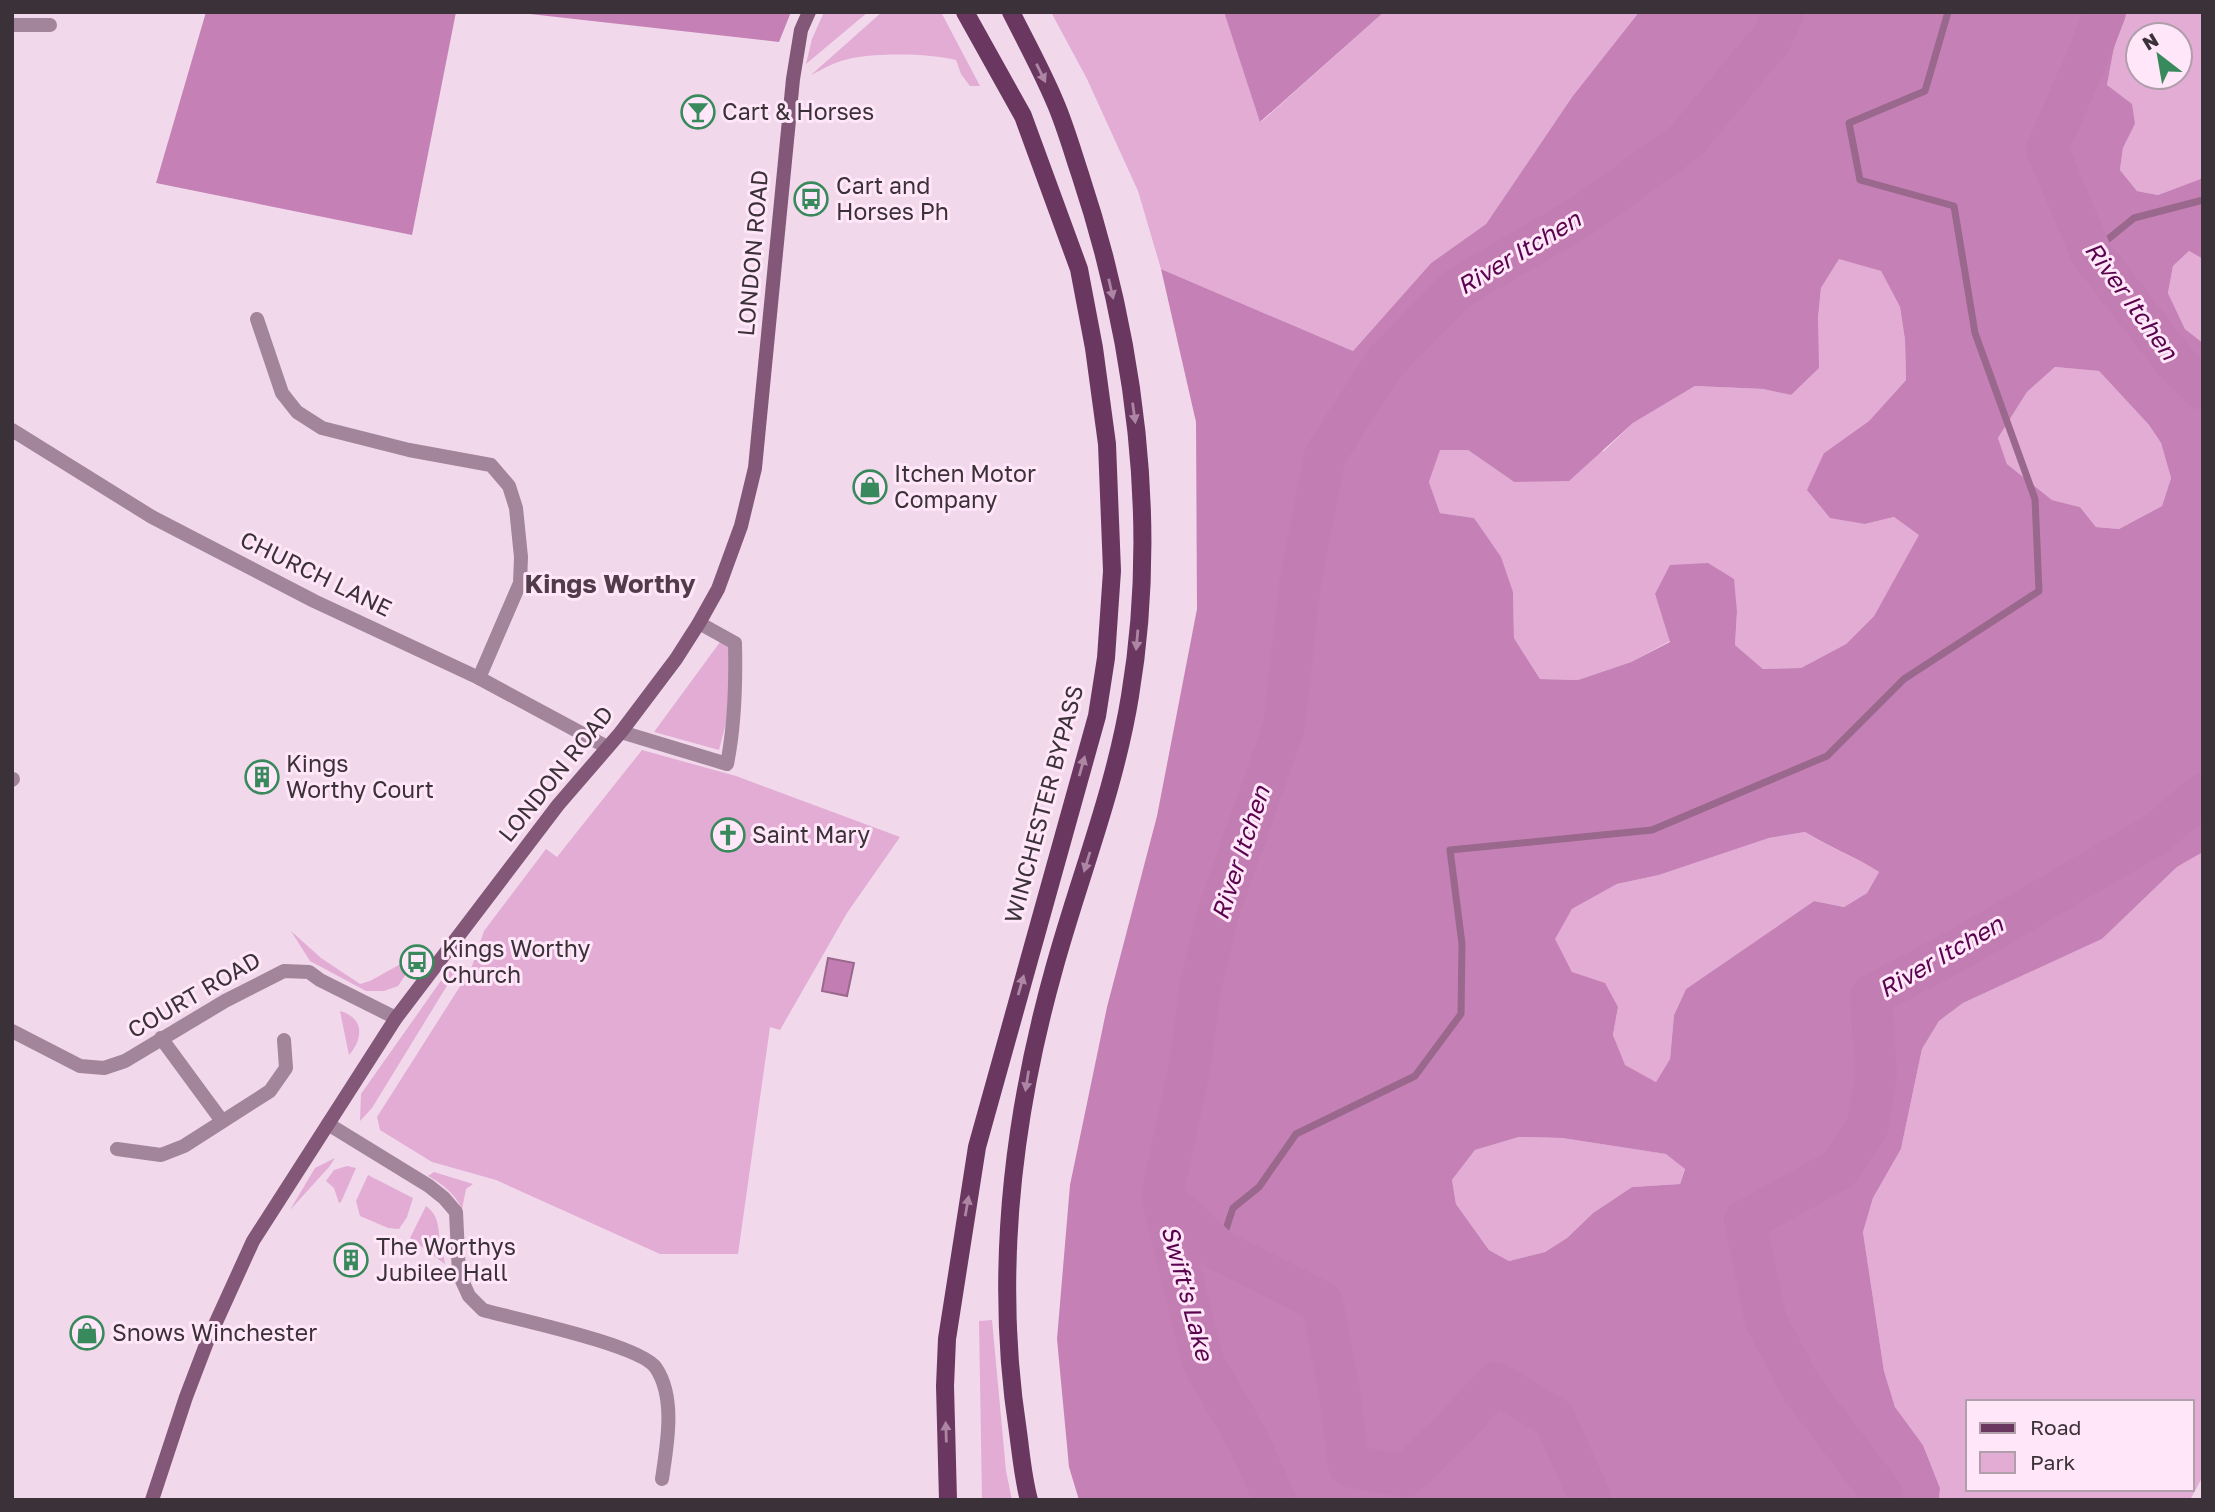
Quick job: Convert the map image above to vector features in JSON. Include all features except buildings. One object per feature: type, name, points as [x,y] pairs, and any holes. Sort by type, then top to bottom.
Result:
[{"type":"main road","name":"LONDON ROAD","points":[[152,1500],[186,1397],[221,1308],[253,1241],[396,1018],[558,804],[621,732],[676,659],[718,589],[741,526],[755,468],[793,79],[802,30],[809,12]]},
{"type":"main road","name":"WINCHESTER BYPASS","points":[[948,1500],[945,1385],[947,1339],[977,1147],[1097,716],[1106,658],[1112,571],[1107,444],[1094,348],[1079,269],[1023,116],[965,12]]},
{"type":"main road","points":[[1011,12],[1056,104],[1096,224],[1124,345],[1135,424],[1141,517],[1141,587],[1130,699],[1109,792],[1055,966],[1031,1060],[1015,1163],[1006,1268],[1011,1386],[1029,1500]]},
{"type":"street","points":[[12,25],[50,25]]},
{"type":"street","points":[[257,319],[282,393],[297,412],[322,428],[409,450],[491,465],[509,486],[516,508],[519,533],[520,583],[479,678]]},
{"type":"street","name":"CHURCH LANE","points":[[12,430],[152,516],[314,601],[479,678],[607,747]]},
{"type":"street","points":[[621,732],[727,764],[733,736],[735,643],[699,623]]},
{"type":"street","name":"COURT ROAD","points":[[12,1031],[80,1066],[104,1068],[125,1061],[225,1001],[284,971],[309,972],[396,1018]]},
{"type":"street","points":[[161,1038],[222,1121]]},
{"type":"street","points":[[117,1149],[161,1156],[184,1146],[270,1091],[286,1068],[284,1040]]},
{"type":"street","points":[[328,1124],[429,1186],[456,1212],[459,1274],[469,1296],[483,1310],[605,1342],[637,1354],[654,1365],[663,1380],[667,1411],[667,1444],[662,1479]]},
{"type":"green space","points":[[824,12],[868,12],[806,64],[812,39]]},
{"type":"green space","points":[[882,12],[941,12],[980,86],[970,86],[961,74],[956,60],[915,55],[853,58],[811,75]]},
{"type":"green space","points":[[1051,12],[1224,12],[1261,122],[1384,12],[1639,12],[1572,97],[1486,224],[1431,263],[1353,351],[1161,269],[1138,191],[1087,79]]},
{"type":"green space","points":[[2125,12],[2203,12],[2203,178],[2158,195],[2137,191],[2120,170],[2123,148],[2135,124],[2107,85],[2117,32]]},
{"type":"green space","points":[[2189,251],[2203,259],[2203,343],[2185,329],[2168,293],[2173,266]]},
{"type":"green space","points":[[1839,258],[1881,271],[1900,307],[1905,340],[1906,380],[1869,421],[1824,453],[1865,524],[1894,517],[1920,535],[1874,616],[1846,644],[1801,668],[1763,669],[1735,645],[1737,612],[1655,594],[1670,641],[1631,662],[1578,680],[1540,679],[1514,638],[1513,592],[1474,518],[1440,513],[1429,482],[1440,449],[1468,450],[1514,482],[1604,451],[1633,423],[1695,386],[1763,389],[1791,395],[1818,318],[1821,288]]},
{"type":"green space","points":[[2055,367],[2099,371],[2149,425],[2161,443],[2171,478],[2162,506],[2119,529],[2096,527],[2080,507],[2052,500],[2007,464],[1998,438],[2027,392]]},
{"type":"green space","points":[[723,638],[736,646],[736,684],[719,750],[654,732]]},
{"type":"green space","points":[[642,750],[736,776],[900,837],[847,913],[780,1030],[770,1027],[738,1254],[660,1254],[496,1180],[432,1162],[380,1130],[377,1117],[471,969],[484,931],[546,849],[557,857]]},
{"type":"green space","points":[[1805,832],[1879,872],[1867,893],[1844,907],[1814,901],[1686,989],[1674,1015],[1670,1059],[1656,1082],[1624,1065],[1613,1035],[1618,1007],[1572,972],[1554,939],[1572,909],[1617,884],[1659,875],[1769,838]]},
{"type":"green space","points":[[2203,852],[2203,1476],[2190,1500],[1939,1500],[1940,1488],[1923,1445],[1895,1407],[1884,1371],[1863,1232],[1873,1198],[1901,1149],[1922,1049],[1939,1021],[1963,1003],[2102,939],[2177,867]]},
{"type":"green space","points":[[291,931],[321,958],[360,984],[411,959],[412,965],[398,986],[384,991],[366,991],[310,961]]},
{"type":"green space","points":[[452,965],[456,971],[372,1108],[360,1121],[361,1094]]},
{"type":"green space","points":[[340,1011],[348,1014],[358,1024],[359,1036],[349,1055]]},
{"type":"green space","points":[[1519,1137],[1562,1138],[1667,1154],[1685,1168],[1680,1184],[1632,1187],[1593,1213],[1567,1238],[1545,1252],[1509,1261],[1489,1250],[1456,1204],[1452,1180],[1475,1150]]},
{"type":"green space","points":[[335,1158],[329,1167],[290,1210],[315,1168]]},
{"type":"green space","points":[[347,1166],[356,1168],[339,1203],[334,1188],[326,1181],[334,1170]]},
{"type":"green space","points":[[434,1172],[473,1184],[466,1189],[462,1209],[448,1190],[428,1176]]},
{"type":"green space","points":[[368,1175],[413,1198],[407,1217],[399,1229],[388,1228],[360,1216],[356,1201]]},
{"type":"green space","points":[[426,1206],[437,1222],[445,1264],[410,1238]]},
{"type":"green space","points":[[992,1320],[1006,1471],[1012,1500],[982,1500],[979,1321]]},
{"type":"shaded area","points":[[206,12],[456,12],[412,235],[156,183]]},
{"type":"shaded area","points":[[512,12],[791,12],[779,42]]},
{"type":"shaded area","points":[[1224,12],[1384,12],[1260,122]]},
{"type":"shaded area","points":[[1639,12],[2125,12],[2117,32],[2107,85],[2132,104],[2135,124],[2123,148],[2120,170],[2137,191],[2158,195],[2203,178],[2203,259],[2189,251],[2173,266],[2168,293],[2185,329],[2203,343],[2203,852],[2177,867],[2102,939],[1963,1003],[1939,1021],[1922,1049],[1901,1149],[1873,1198],[1863,1232],[1884,1371],[1895,1407],[1923,1445],[1940,1488],[1939,1500],[1079,1500],[1069,1467],[1057,1339],[1070,1185],[1107,1007],[1157,816],[1197,609],[1196,422],[1161,269],[1353,351],[1431,263],[1486,224],[1572,97]],"holes":[[[1839,259],[1881,271],[1900,307],[1905,340],[1906,380],[1869,421],[1824,453],[1807,490],[1830,518],[1865,524],[1894,517],[1919,535],[1874,616],[1846,644],[1801,668],[1763,669],[1735,645],[1737,612],[1734,579],[1708,563],[1670,565],[1655,594],[1670,642],[1631,662],[1578,680],[1540,679],[1514,638],[1513,592],[1501,557],[1474,518],[1440,513],[1429,482],[1440,450],[1468,450],[1514,482],[1569,481],[1633,423],[1695,386],[1763,389],[1791,395],[1819,368],[1818,318],[1821,288]],[[2055,367],[2099,371],[2149,425],[2161,443],[2171,478],[2162,506],[2119,529],[2096,527],[2080,507],[2052,500],[2007,464],[1998,438],[2027,392]],[[1805,832],[1879,872],[1867,893],[1844,907],[1814,901],[1686,989],[1674,1015],[1670,1059],[1656,1082],[1625,1065],[1613,1035],[1618,1007],[1605,983],[1572,972],[1555,939],[1572,909],[1617,884],[1659,875],[1769,838]],[[1519,1137],[1562,1138],[1666,1154],[1685,1169],[1680,1184],[1632,1187],[1593,1213],[1567,1238],[1545,1252],[1509,1261],[1489,1250],[1456,1204],[1452,1180],[1475,1150]]]},
{"type":"shaded area","points":[[828,958],[854,963],[847,996],[822,991]]},
{"type":"waterway","name":"River Itchen","points":[[1275,1500],[1248,1440],[1203,1362],[1162,1196],[1190,1065],[1200,988],[1219,910],[1284,727],[1300,584],[1325,455],[1388,359],[1458,288],[1582,216],[1686,141],[1771,39],[1784,12]]},
{"type":"waterway","points":[[1219,1250],[1233,1208],[1259,1187],[1296,1134],[1415,1076],[1461,1014],[1462,944],[1450,850],[1652,830],[1827,756],[1904,679],[2039,591],[2035,499],[1975,333],[1954,206],[1860,180],[1849,123],[1925,91],[1948,12]]},
{"type":"waterway","name":"River Itchen","points":[[2105,12],[2047,149],[2091,253],[2177,364],[2203,389]]},
{"type":"waterway","points":[[2091,253],[2134,218],[2203,200]]},
{"type":"waterway","name":"River Itchen","points":[[1882,1500],[1882,1494],[1802,1389],[1766,1321],[1745,1221],[1839,1169],[1868,1125],[1876,1072],[1871,996],[1961,948],[2156,834],[2203,794]]},
{"type":"waterway","name":"River Itchen","points":[[1162,1196],[1219,1250],[1322,1302],[1339,1390],[1349,1466],[1405,1476],[1454,1429],[1496,1383],[1554,1418],[1591,1500]]},
{"type":"place","name":"Cart & Horses","points":[[698,112]]},
{"type":"place","name":"Cart and Horses Ph","points":[[811,199]]},
{"type":"place","name":"Itchen Motor Company","points":[[870,487]]},
{"type":"place","name":"Kings Worthy Court","points":[[262,777]]},
{"type":"place","name":"Saint Mary","points":[[728,835]]},
{"type":"place","name":"Kings Worthy Church","points":[[417,962]]},
{"type":"place","name":"The Worthys Jubilee Hall","points":[[351,1260]]},
{"type":"place","name":"Snows Winchester","points":[[87,1333]]},
{"type":"district","name":"Kings Worthy","points":[[610,584]]},
{"type":"water label","name":"Swift's Lake","points":[[1187,1293]]}]
